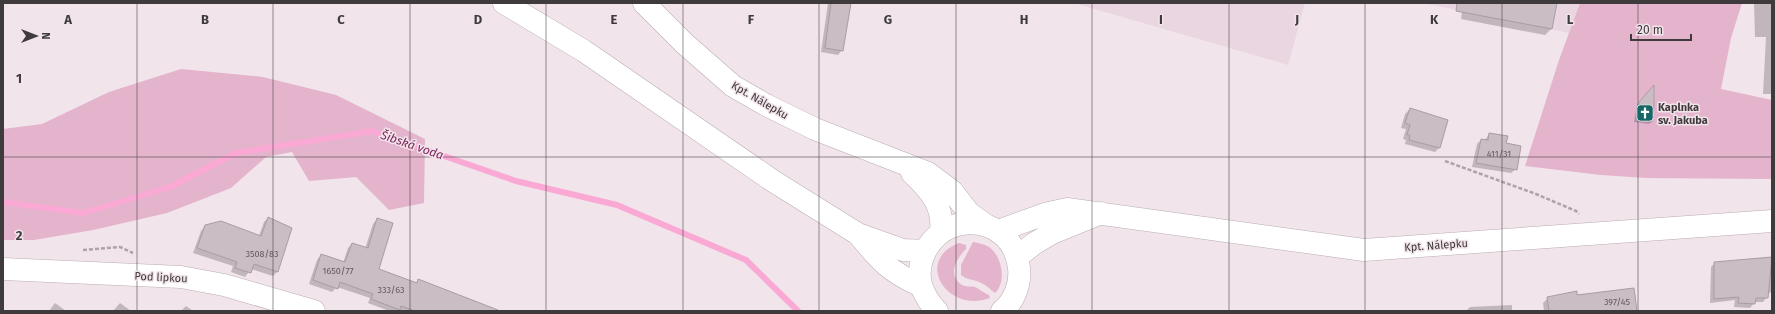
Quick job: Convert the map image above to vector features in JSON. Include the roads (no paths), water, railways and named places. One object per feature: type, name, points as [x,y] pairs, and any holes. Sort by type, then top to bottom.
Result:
[{"type":"main road","points":[[504,3],[584,51],[773,181],[858,234],[904,250],[925,251]]},
{"type":"main road","name":"Kpt. Nálepku","points":[[644,3],[684,44],[733,86],[766,105],[815,129],[928,173],[952,191],[969,213],[992,228],[1067,209],[1364,250],[1772,221]]},
{"type":"main road","name":"Kpt. Nálepku","points":[[899,162],[927,187],[937,205],[942,220],[941,232]]},
{"type":"main road","name":"Kpt. Nálepku","points":[[1017,256],[1052,233],[1102,213]]},
{"type":"main road","points":[[937,311],[927,299],[921,286],[921,262],[925,251],[931,240],[941,232],[955,225],[971,223],[992,228],[1009,242],[1017,256],[1020,269],[1019,282],[1013,306]]},
{"type":"main road","points":[[858,234],[879,259],[900,276],[921,286]]},
{"type":"main road","name":"Pod lipkou","points":[[3,269],[181,277],[224,285],[314,311]]},
{"type":"waterway","name":"Šibská voda","points":[[3,202],[83,213],[170,187],[236,153],[372,131],[516,181],[617,205],[746,260],[798,311]]},
{"type":"place","name":"Kaplnka sv. Jakuba","points":[[1645,113]]}]
